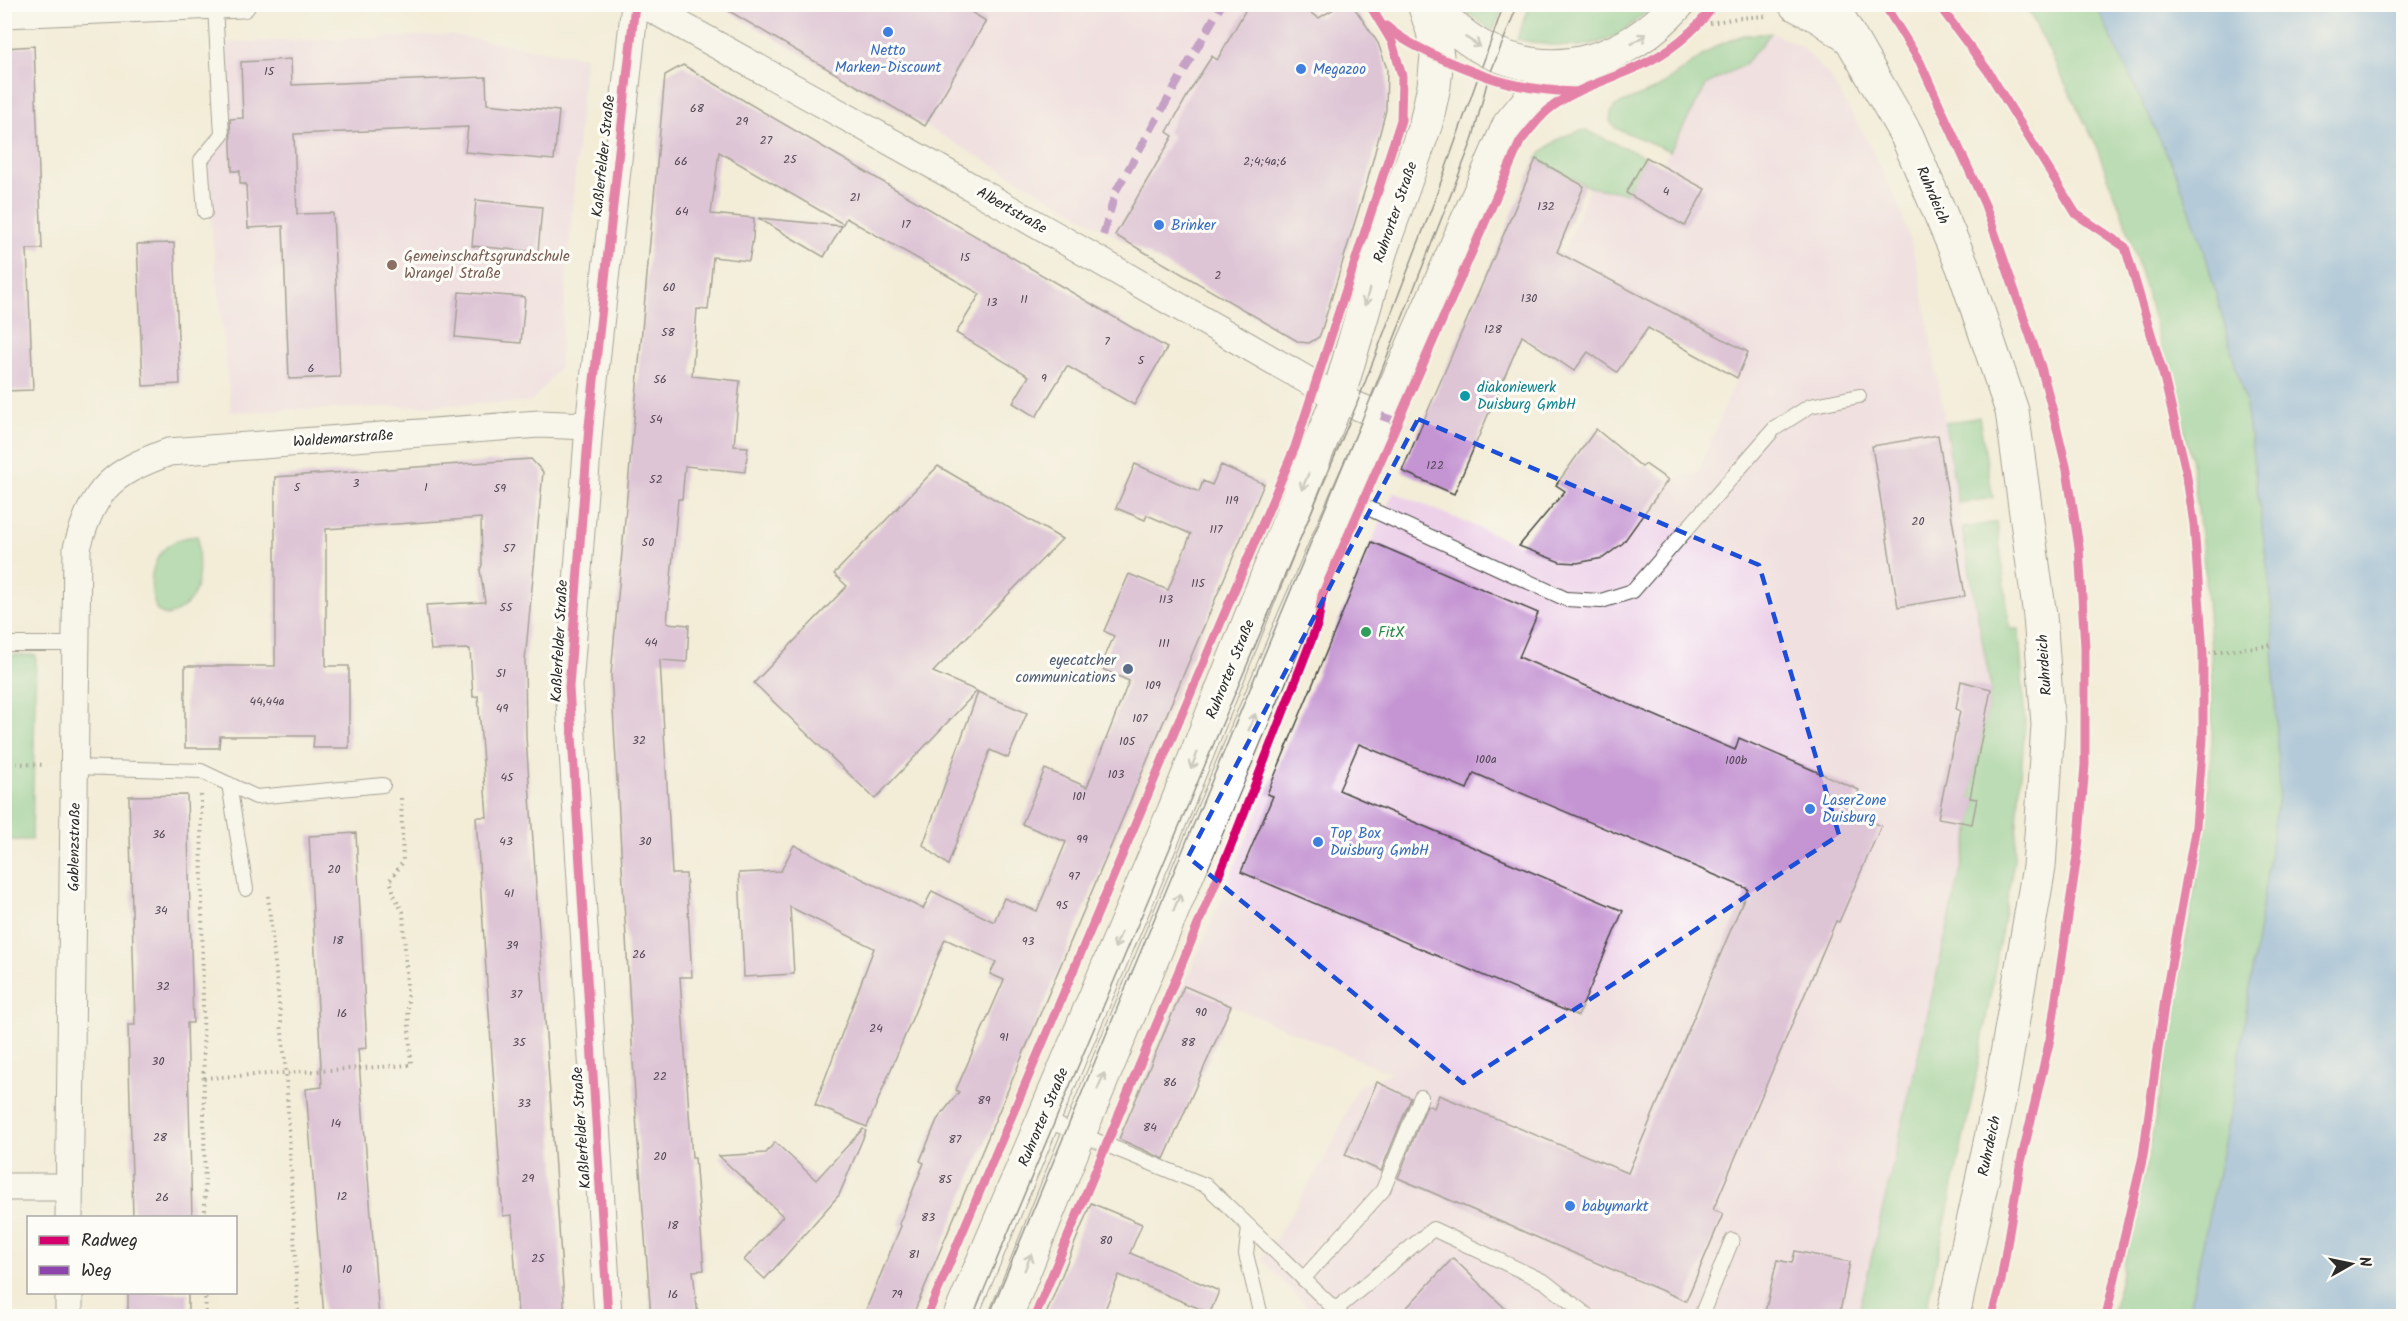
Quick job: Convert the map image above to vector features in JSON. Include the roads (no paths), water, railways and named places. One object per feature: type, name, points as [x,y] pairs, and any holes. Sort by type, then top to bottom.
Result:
[{"type":"main road","name":"Ruhrorter Straße","points":[[960,1317],[1174,811],[1338,398],[1381,250],[1426,123],[1434,86],[1437,56],[1434,31],[1426,4]]},
{"type":"main road","name":"Ruhrorter Straße","points":[[1426,4],[1459,33],[1498,54],[1529,63],[1559,66],[1593,62]]},
{"type":"main road","name":"Ruhrdeich","points":[[1831,4],[1917,158],[1963,267],[2008,400],[2040,616],[2048,725],[2039,867],[1999,1101],[1953,1317]]},
{"type":"main road","name":"Ruhrdeich","points":[[1784,10],[1820,16],[1853,41]]},
{"type":"main road","name":"Ruhrorter Straße","points":[[1006,1317],[1079,1134],[1346,498],[1509,125],[1537,91],[1632,44],[1659,26],[1689,15]]},
{"type":"street","points":[[4,14],[242,4]]},
{"type":"street","name":"Kaßlerfelder Straße","points":[[608,1317],[569,687],[589,426],[635,4]]},
{"type":"street","name":"Albertstraße","points":[[643,4],[947,173],[1338,398],[1382,416]]},
{"type":"street","name":"Waldemarstraße","points":[[107,484],[134,464],[169,452],[539,424],[589,426]]},
{"type":"street","name":"Gablenzstraße","points":[[69,1216],[77,548],[87,514],[107,484]]},
{"type":"street","points":[[4,1188],[69,1187]]},
{"type":"street","points":[[69,1294],[69,1317]]},
{"type":"lane","points":[[205,212],[201,160],[222,135],[215,6]]},
{"type":"lane","points":[[1346,498],[1566,599],[1601,602],[1633,591],[1774,429],[1810,406],[1859,396]]},
{"type":"lane","points":[[4,644],[76,644]]},
{"type":"lane","points":[[75,767],[201,771],[256,797],[383,785]]},
{"type":"lane","points":[[230,784],[246,889]]},
{"type":"lane","points":[[1303,1280],[1383,1190],[1421,1096]]},
{"type":"lane","points":[[1042,1119],[1207,1186],[1339,1313],[1433,1228],[1545,1282],[1588,1317]]},
{"type":"lane","points":[[1249,1227],[1246,1254],[1261,1317]]},
{"type":"lane","points":[[1701,1317],[1732,1240]]},
{"type":"water","points":[[2096,5],[2403,5],[2403,1316],[2188,1316],[2233,1100],[2279,791],[2271,595],[2246,404],[2203,246],[2177,175]]},
{"type":"tram line","points":[[973,1316],[1356,406],[1432,207],[1504,4]]},
{"type":"tram line","points":[[989,1316],[1366,410],[1472,141],[1488,79],[1518,4]]},
{"type":"place","name":"Netto Marken-Discount","points":[[888,32]]},
{"type":"place","name":"Megazoo","points":[[1301,69]]},
{"type":"place","name":"Brinker","points":[[1159,225]]},
{"type":"place","name":"Gemeinschaftsgrundschule Wrangel Straße","points":[[392,265]]},
{"type":"place","name":"diakoniewerk Duisburg GmbH","points":[[1465,396]]},
{"type":"place","name":"FitX","points":[[1366,632]]},
{"type":"place","name":"eyecatcher communications","points":[[1128,669]]},
{"type":"place","name":"LaserZone Duisburg","points":[[1810,809]]},
{"type":"place","name":"Top Box Duisburg GmbH","points":[[1318,842]]},
{"type":"place","name":"babymarkt","points":[[1570,1206]]}]
